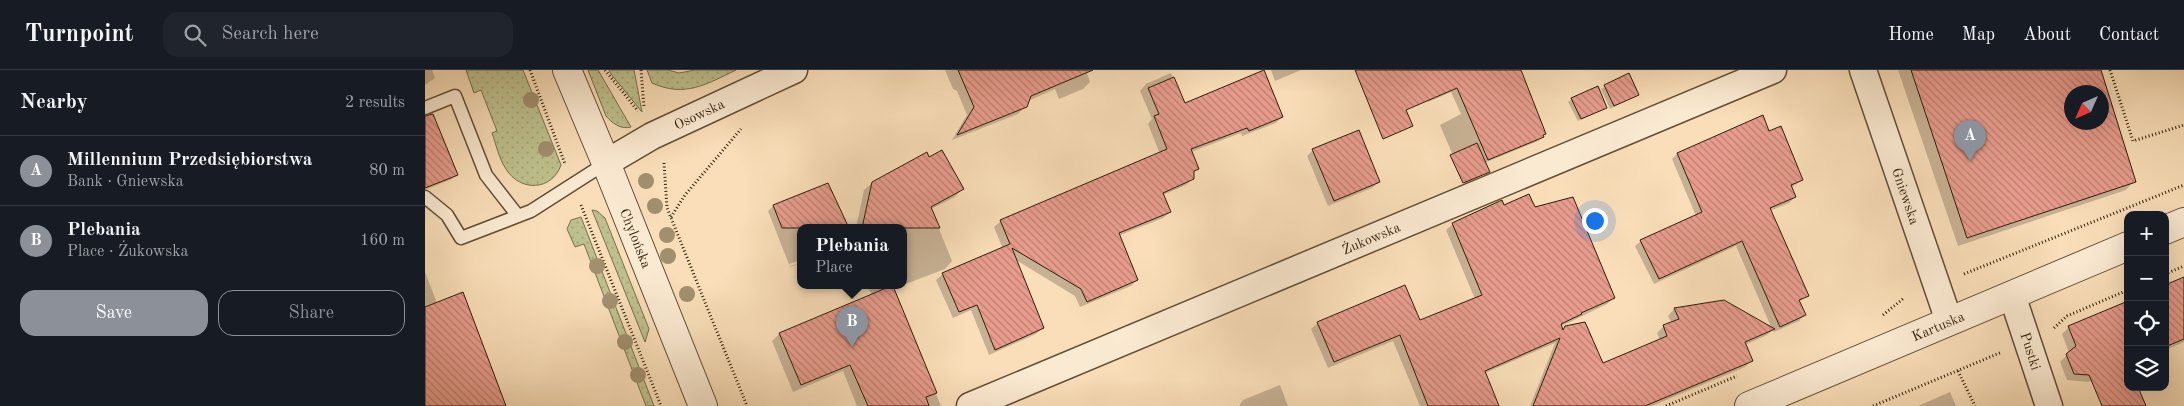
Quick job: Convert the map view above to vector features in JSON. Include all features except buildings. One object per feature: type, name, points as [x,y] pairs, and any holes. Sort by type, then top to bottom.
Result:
[{"type":"street","name":"Chylońska","points":[[567,70],[607,163],[703,406]]},
{"type":"street","name":"Osowska","points":[[607,163],[651,136],[794,70]]},
{"type":"street","name":"Żukowska","points":[[970,406],[1773,70]]},
{"type":"street","name":"Gniewska","points":[[1863,70],[1949,321]]},
{"type":"street","points":[[2169,228],[2184,222]]},
{"type":"street","name":"Kartuska","points":[[1749,406],[2124,248]]},
{"type":"street","name":"Pustki","points":[[2012,295],[2049,406]]},
{"type":"lane","points":[[425,108],[455,96],[487,175],[518,216]]},
{"type":"lane","points":[[425,197],[447,215],[461,238],[531,211],[607,163]]},
{"type":"path","points":[[530,70],[661,406]]},
{"type":"path","points":[[605,70],[638,112]]},
{"type":"path","points":[[641,70],[644,110]]},
{"type":"path","points":[[2110,70],[2133,142],[2184,126]]},
{"type":"path","points":[[671,217],[685,195],[745,124]]},
{"type":"path","points":[[664,162],[667,208],[747,406]]},
{"type":"path","points":[[1958,276],[2184,185]]},
{"type":"path","points":[[2169,272],[2184,266]]},
{"type":"path","points":[[2049,334],[2067,316],[2124,292]]},
{"type":"path","points":[[1877,318],[1904,298]]},
{"type":"path","points":[[1873,406],[2009,349]]},
{"type":"path","points":[[1958,371],[1975,406]]},
{"type":"green space","points":[[466,70],[523,70],[561,165],[557,174],[551,180],[543,184],[527,185],[519,182],[506,169],[492,133],[497,131],[481,90],[474,93]]},
{"type":"green space","points":[[588,70],[598,70],[631,127],[624,128],[617,125],[606,116]]},
{"type":"green space","points":[[609,70],[634,70],[642,112],[611,74]]},
{"type":"green space","points":[[647,70],[668,70],[679,73],[695,70],[736,70],[705,84],[685,89],[675,89],[652,83]]},
{"type":"green space","points":[[592,210],[597,211],[605,218],[649,329],[645,342]]},
{"type":"green space","points":[[581,217],[654,406],[646,406],[584,244],[575,247],[567,229],[571,220]]},
{"type":"place","name":"Millennium Przedsiębiorstwa","points":[[1970,161]]},
{"type":"place","name":"Plebania","points":[[852,347]]}]
